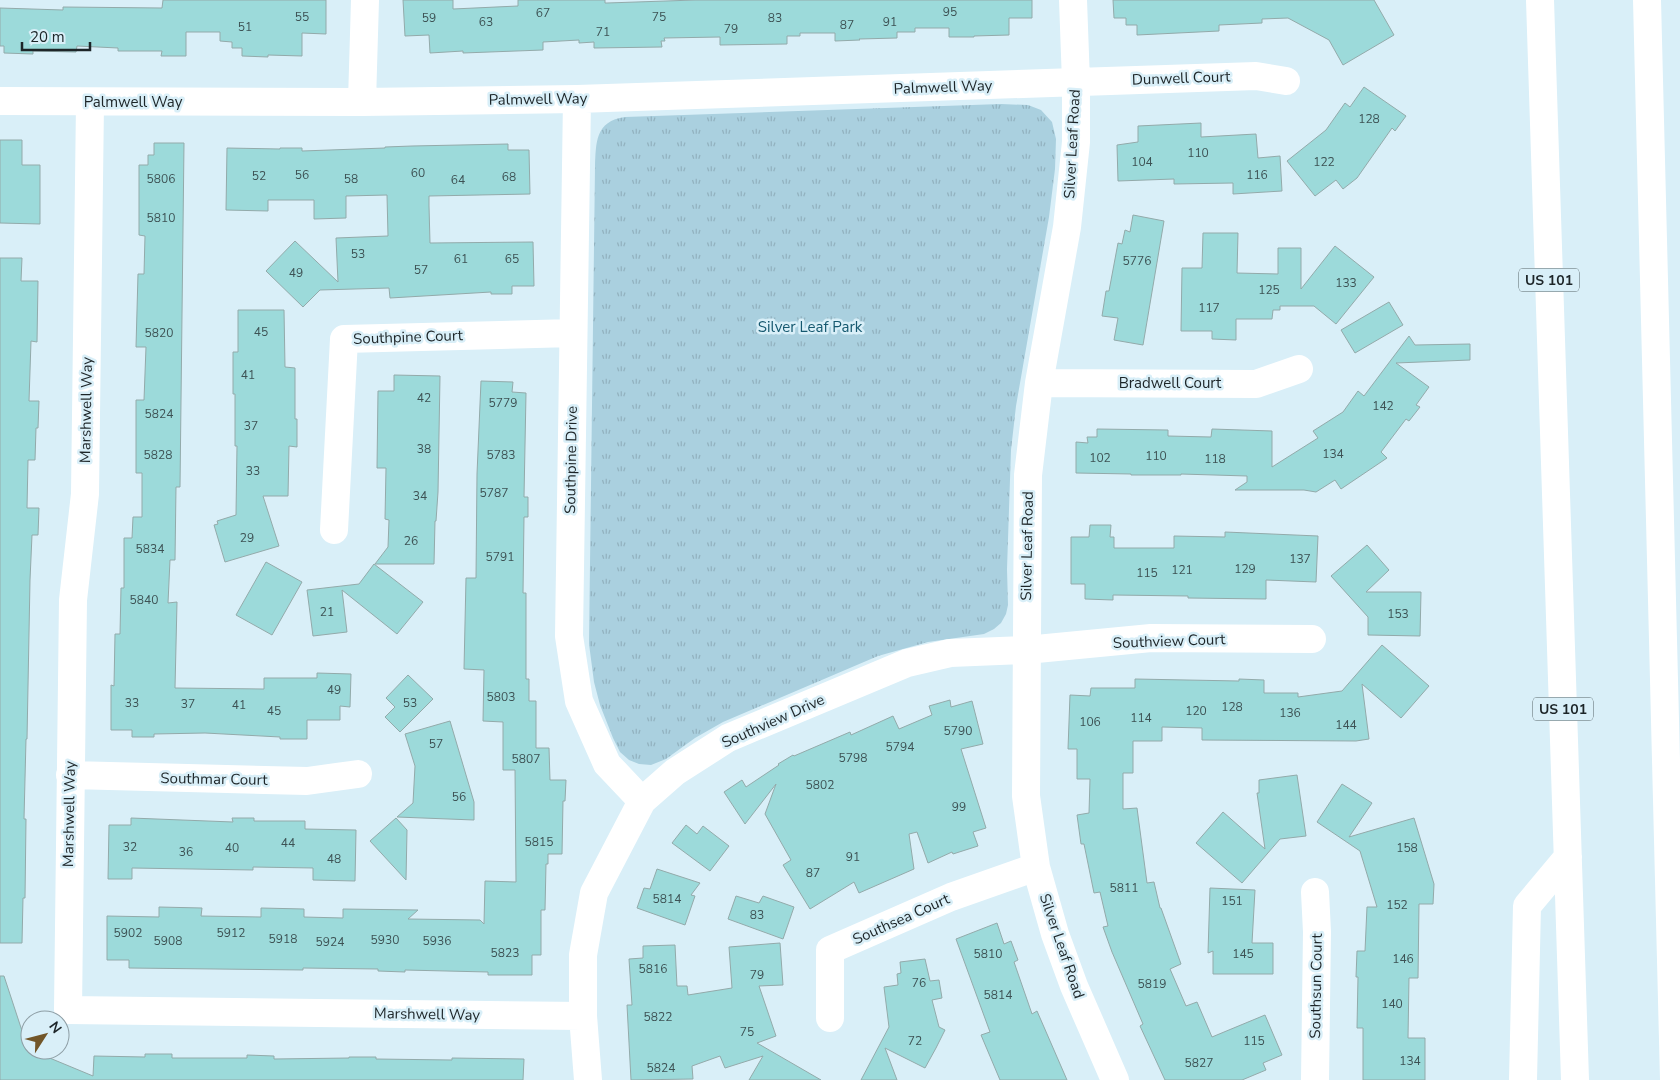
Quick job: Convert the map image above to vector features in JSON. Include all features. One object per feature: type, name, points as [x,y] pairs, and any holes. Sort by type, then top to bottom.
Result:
[{"type":"main road","points":[[362,102],[365,0]]},
{"type":"main road","name":"Silver Leaf Road","points":[[1073,0],[1076,142],[1067,227],[1039,383],[1028,475],[1026,796],[1036,868],[1055,934],[1115,1080]]},
{"type":"main road","name":"US 101","points":[[1540,0],[1575,1080]]},
{"type":"main road","points":[[1647,0],[1674,1080]]},
{"type":"main road","name":"Dunwell Court","points":[[1076,82],[1256,76],[1286,80]]},
{"type":"main road","name":"Palmwell Way","points":[[0,101],[90,103],[576,99],[1076,82]]},
{"type":"main road","name":"Southpine Drive","points":[[576,99],[569,636],[580,702],[603,755],[607,764],[642,801]]},
{"type":"main road","name":"Marshwell Way","points":[[90,103],[85,494],[73,600],[68,1010],[584,1016]]},
{"type":"main road","name":"Southpine Court","points":[[334,530],[344,339],[573,332]]},
{"type":"main road","name":"Bradwell Court","points":[[1039,383],[1256,384],[1299,370]]},
{"type":"main road","name":"Southview Court","points":[[1026,650],[1151,638],[1312,639]]},
{"type":"main road","name":"Southview Drive","points":[[588,1080],[584,1016],[584,954],[594,893],[642,801],[675,772],[728,738],[907,663],[950,654],[1026,650]]},
{"type":"main road","name":"Southmar Court","points":[[70,775],[307,781],[358,774]]},
{"type":"main road","points":[[1523,1080],[1527,906],[1568,857]]},
{"type":"main road","name":"Southsea Court","points":[[830,1018],[830,950],[951,897],[1036,868]]},
{"type":"main road","name":"Southsun Court","points":[[1315,892],[1317,932],[1315,1080]]},
{"type":"green space","name":"Silver Leaf Park","points":[[1001,104],[1028,105],[1041,110],[1052,122],[1056,139],[1055,169],[1049,217],[1016,406],[1011,450],[1007,569],[1008,605],[1001,623],[984,634],[928,642],[878,656],[723,722],[695,738],[666,759],[651,765],[639,764],[629,760],[620,752],[600,705],[594,682],[589,644],[595,167],[599,134],[608,123],[625,117]]},
{"type":"building","points":[[163,0],[326,0],[326,34],[302,33],[302,56],[242,56],[242,48],[232,48],[232,42],[220,41],[220,32],[186,32],[186,56],[161,56],[162,51],[118,51],[118,48],[77,46],[76,52],[33,51],[33,54],[4,53],[4,46],[0,46],[0,8],[63,10],[63,7],[162,8]]},
{"type":"building","points":[[403,0],[453,0],[453,9],[518,6],[518,0],[605,0],[605,3],[607,3],[695,0],[1032,0],[1032,18],[1009,18],[1009,35],[949,37],[949,28],[915,28],[915,32],[897,32],[897,38],[860,40],[835,41],[835,33],[800,33],[800,36],[787,36],[787,44],[720,45],[720,37],[664,38],[665,41],[661,41],[662,47],[594,48],[594,42],[579,43],[579,40],[543,42],[543,50],[430,53],[429,35],[405,36]]},
{"type":"building","points":[[1113,0],[1374,0],[1394,35],[1343,65],[1329,40],[1288,18],[1262,19],[1262,23],[1219,25],[1219,31],[1137,35],[1137,25],[1126,25],[1126,18],[1114,18]]},
{"type":"building","points":[[1364,87],[1406,116],[1395,131],[1392,128],[1357,178],[1343,189],[1336,180],[1315,196],[1287,161],[1326,130],[1345,103],[1350,107]]},
{"type":"building","points":[[1201,123],[1201,137],[1256,134],[1258,158],[1280,156],[1282,191],[1233,194],[1233,183],[1174,184],[1174,179],[1118,181],[1117,145],[1138,142],[1138,126]]},
{"type":"building","points":[[0,140],[22,140],[22,165],[40,165],[40,224],[0,223]]},
{"type":"building","points":[[154,143],[184,143],[180,487],[176,487],[175,560],[170,560],[168,603],[177,602],[175,688],[264,689],[264,678],[317,678],[317,673],[351,674],[350,707],[340,706],[340,720],[307,720],[307,739],[280,739],[280,737],[205,733],[154,734],[154,737],[132,737],[132,730],[111,730],[111,685],[114,686],[115,634],[120,634],[121,588],[124,588],[124,538],[132,538],[133,517],[142,517],[142,473],[136,473],[136,400],[144,400],[146,347],[136,347],[138,274],[144,274],[145,236],[139,235],[139,165],[148,165],[148,155],[154,155]]},
{"type":"building","points":[[508,144],[508,150],[529,150],[530,194],[429,196],[429,206],[430,243],[533,242],[534,286],[512,286],[512,294],[491,294],[491,292],[390,298],[389,288],[320,290],[303,307],[266,271],[295,241],[338,282],[336,238],[388,236],[387,195],[346,196],[346,218],[314,219],[314,200],[268,200],[268,211],[226,210],[227,148],[302,148],[302,151]]},
{"type":"building","points":[[1133,215],[1164,221],[1143,345],[1114,340],[1118,318],[1102,316],[1118,243],[1122,244],[1125,230],[1130,232]]},
{"type":"building","points":[[1203,233],[1238,233],[1237,273],[1278,274],[1278,248],[1301,248],[1301,289],[1335,246],[1374,277],[1336,324],[1314,306],[1280,306],[1280,310],[1273,310],[1272,319],[1236,319],[1236,340],[1212,339],[1212,331],[1181,331],[1182,268],[1202,268]]},
{"type":"building","points":[[0,258],[22,258],[21,281],[38,281],[37,342],[31,341],[29,401],[39,401],[38,428],[36,428],[35,460],[28,460],[27,508],[39,508],[38,535],[32,535],[30,580],[24,819],[26,819],[25,898],[23,898],[22,943],[0,943]]},
{"type":"building","points":[[1389,302],[1403,325],[1355,353],[1341,330]]},
{"type":"building","points":[[238,310],[284,310],[285,367],[295,368],[297,447],[289,446],[288,496],[263,496],[279,546],[225,562],[214,525],[218,524],[217,521],[236,515],[237,446],[235,446],[233,352],[238,352]]},
{"type":"building","points":[[1409,336],[1415,345],[1470,344],[1470,360],[1396,363],[1429,387],[1416,405],[1420,407],[1409,421],[1406,419],[1381,452],[1387,458],[1341,489],[1335,480],[1316,492],[1304,490],[1235,490],[1247,482],[1247,476],[1076,473],[1076,442],[1088,443],[1087,437],[1097,437],[1097,429],[1168,430],[1168,436],[1211,437],[1212,429],[1272,431],[1272,467],[1318,438],[1313,431],[1343,412],[1358,391],[1364,396]]},
{"type":"building","points":[[394,375],[440,376],[438,492],[434,564],[375,564],[388,547],[389,520],[385,519],[386,468],[377,468],[378,391],[394,391]]},
{"type":"building","points":[[481,381],[513,382],[512,392],[526,393],[524,497],[528,497],[528,517],[524,517],[523,593],[526,593],[526,679],[529,679],[529,701],[536,701],[536,748],[549,748],[550,780],[566,780],[565,801],[563,801],[562,854],[548,854],[545,910],[541,910],[541,955],[532,955],[532,975],[488,975],[488,972],[378,971],[378,969],[129,968],[129,960],[107,960],[107,916],[159,917],[159,907],[202,908],[201,916],[261,917],[261,908],[304,909],[304,917],[343,918],[343,909],[418,910],[408,919],[480,920],[484,924],[485,881],[516,882],[515,770],[503,770],[503,722],[483,721],[484,670],[464,669],[466,578],[476,578],[477,474]]},
{"type":"building","points":[[1090,525],[1111,525],[1110,537],[1114,537],[1114,548],[1174,548],[1174,536],[1225,537],[1225,532],[1318,536],[1316,582],[1266,580],[1266,599],[1113,595],[1113,600],[1085,599],[1085,584],[1071,584],[1071,537],[1089,537]]},
{"type":"building","points":[[1367,545],[1389,570],[1366,592],[1421,592],[1420,636],[1368,635],[1368,617],[1331,576]]},
{"type":"building","points":[[266,562],[302,582],[272,635],[236,615]]},
{"type":"building","points":[[374,564],[423,602],[397,634],[342,590],[347,632],[313,636],[307,590],[359,584]]},
{"type":"building","points":[[1382,645],[1429,686],[1401,718],[1362,684],[1369,739],[1356,741],[1202,740],[1202,728],[1162,727],[1162,741],[1133,741],[1133,773],[1123,773],[1123,809],[1137,808],[1147,883],[1154,882],[1160,908],[1181,964],[1170,969],[1186,1006],[1197,1002],[1212,1037],[1265,1015],[1282,1055],[1263,1063],[1266,1070],[1242,1080],[1165,1080],[1140,1026],[1143,1024],[1103,927],[1108,926],[1100,892],[1094,893],[1084,844],[1081,844],[1077,815],[1089,813],[1090,779],[1077,779],[1077,749],[1068,749],[1070,695],[1090,696],[1091,688],[1135,688],[1135,679],[1264,680],[1264,693],[1298,693],[1298,697],[1342,691]]},
{"type":"building","points":[[408,675],[433,699],[400,732],[385,717],[395,707],[386,698]]},
{"type":"building","points":[[950,700],[951,707],[972,701],[983,744],[961,749],[986,828],[973,832],[978,846],[953,854],[952,852],[928,863],[917,832],[909,834],[914,869],[859,893],[854,882],[810,909],[783,865],[791,860],[765,814],[776,784],[745,824],[724,792],[742,780],[746,787],[793,755],[850,732],[851,735],[893,716],[899,729],[932,715],[929,706]]},
{"type":"building","points":[[450,721],[474,802],[474,820],[397,817],[413,803],[415,766],[405,734]]},
{"type":"building","points":[[1297,775],[1306,836],[1280,839],[1242,883],[1196,843],[1223,812],[1265,849],[1257,793],[1259,793],[1259,780]]},
{"type":"building","points":[[1342,784],[1372,803],[1349,837],[1414,818],[1434,884],[1433,904],[1419,904],[1418,978],[1409,978],[1408,1038],[1425,1038],[1425,1080],[1363,1080],[1363,1028],[1357,1028],[1357,951],[1365,951],[1367,907],[1377,907],[1360,851],[1317,822]]},
{"type":"building","points":[[131,818],[233,822],[232,818],[254,818],[254,821],[305,821],[305,829],[356,830],[355,881],[313,880],[313,868],[253,867],[253,870],[132,868],[132,879],[108,879],[109,825],[131,825]]},
{"type":"building","points":[[396,818],[407,830],[406,880],[370,841]]},
{"type":"building","points":[[686,825],[697,834],[703,826],[729,846],[710,871],[672,843]]},
{"type":"building","points":[[657,869],[700,883],[691,895],[695,896],[685,925],[637,908],[644,888],[650,889]]},
{"type":"building","points":[[1210,888],[1255,890],[1252,943],[1273,943],[1273,974],[1213,974],[1213,951],[1208,953]]},
{"type":"building","points":[[736,896],[759,903],[763,896],[794,907],[783,939],[728,919]]},
{"type":"building","points":[[997,923],[1004,944],[1011,941],[1018,960],[1014,962],[1032,1014],[1037,1011],[1067,1080],[1000,1080],[981,1035],[990,1032],[956,939]]},
{"type":"building","points":[[780,943],[783,985],[759,986],[776,1036],[757,1043],[821,1080],[749,1080],[763,1056],[725,1068],[720,1056],[692,1066],[693,1079],[631,1080],[627,1005],[632,1005],[629,959],[643,958],[643,946],[675,945],[677,986],[687,986],[688,995],[732,988],[729,947]]},
{"type":"building","points":[[925,959],[930,981],[939,980],[942,998],[932,1000],[939,1027],[945,1030],[936,1048],[925,1068],[885,1048],[897,1080],[861,1080],[889,1027],[884,987],[898,985],[897,974],[901,973],[900,962]]},
{"type":"building","points":[[0,976],[4,976],[20,1025],[20,1060],[54,1060],[93,1076],[94,1056],[145,1057],[145,1054],[172,1054],[172,1058],[247,1058],[247,1055],[274,1056],[274,1059],[376,1057],[376,1059],[524,1059],[523,1080],[0,1080]]}]
